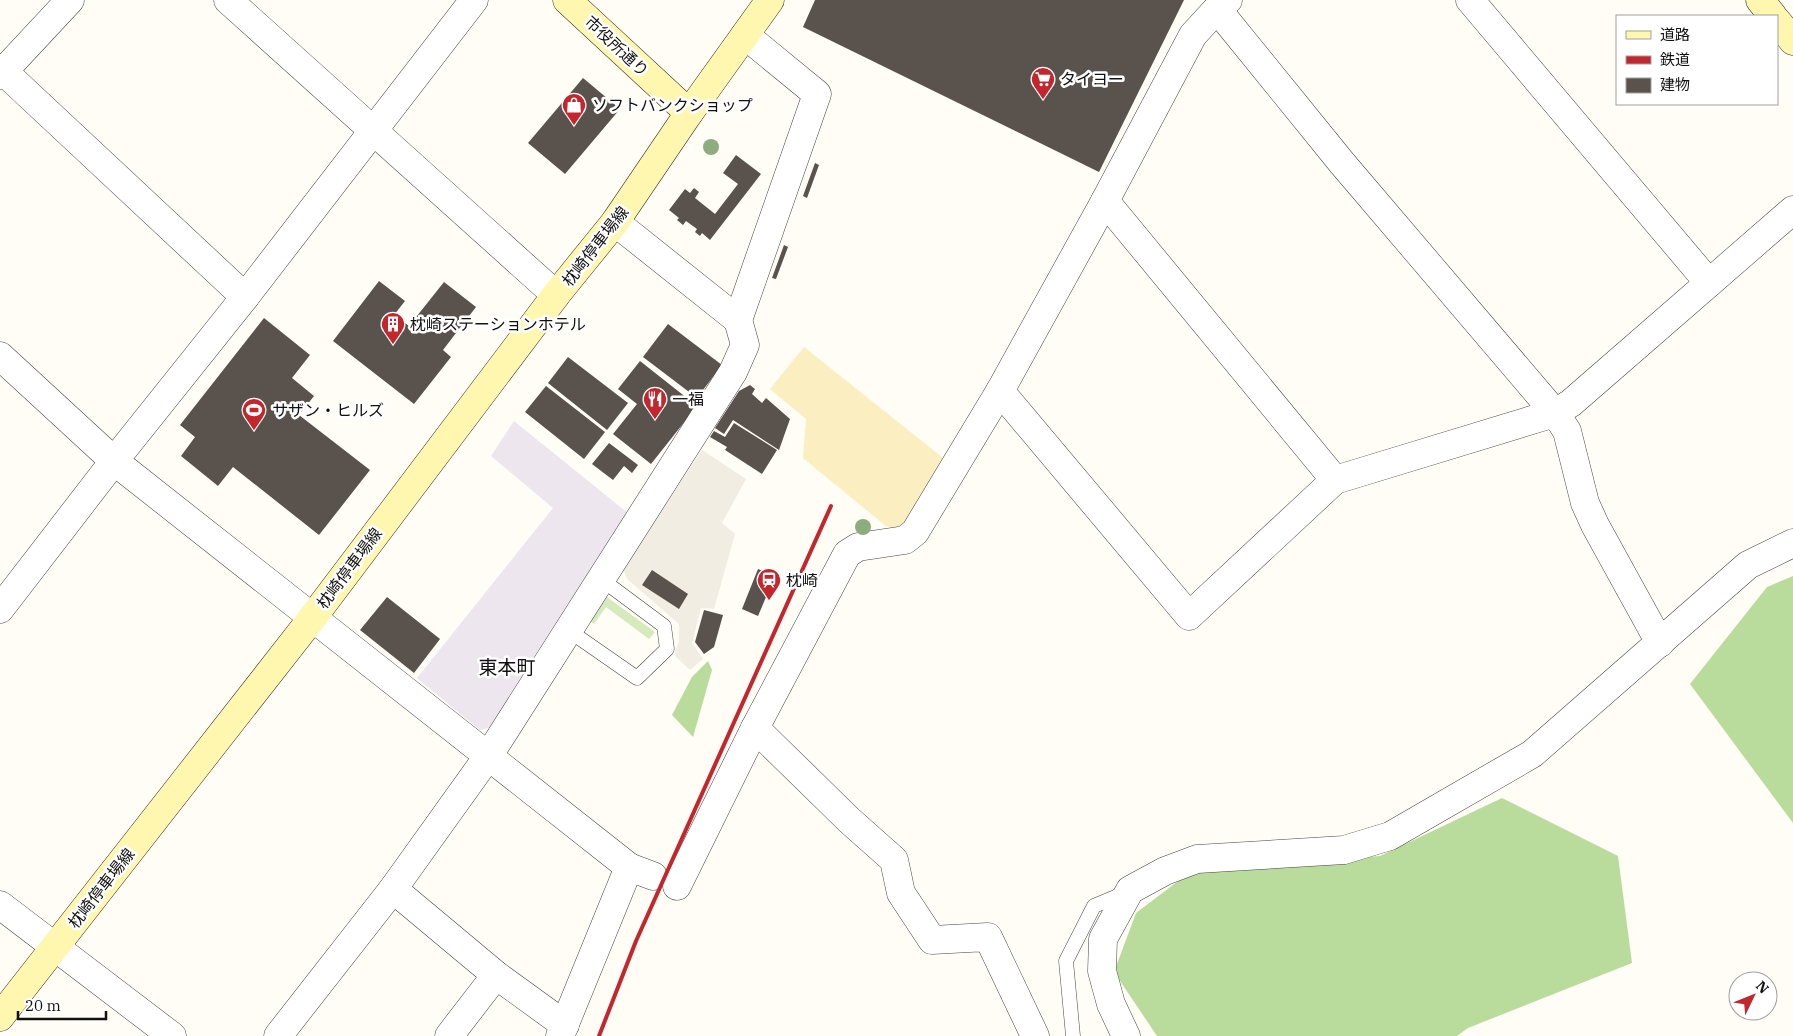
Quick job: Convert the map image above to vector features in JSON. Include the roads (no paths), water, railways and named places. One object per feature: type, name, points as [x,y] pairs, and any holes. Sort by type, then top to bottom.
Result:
[{"type":"main road","name":"市役所通り","points":[[567,0],[689,113]]},
{"type":"main road","name":"枕崎停車場線","points":[[0,1017],[313,617],[556,296],[615,222],[689,113],[770,0]]},
{"type":"main road","points":[[1760,0],[1772,15]]},
{"type":"main road","points":[[1778,22],[1793,41]]},
{"type":"street","points":[[70,0],[1,72],[245,297]]},
{"type":"street","points":[[228,0],[556,296]]},
{"type":"street","points":[[0,609],[114,461],[245,297],[474,0]]},
{"type":"street","points":[[1470,0],[1709,283]]},
{"type":"street","points":[[393,889],[562,1031],[653,876],[756,728],[847,554],[858,548],[905,540],[915,532],[1000,392],[1105,201],[1193,35],[1223,4],[1342,163],[1554,413],[1567,431],[1585,502],[1595,525],[1660,643]]},
{"type":"street","points":[[278,1036],[393,889],[489,755],[733,372],[745,345],[738,320],[817,94],[745,35]]},
{"type":"street","points":[[1105,201],[1335,480]]},
{"type":"street","points":[[1000,392],[1189,616],[1335,480],[1554,413],[1571,403],[1793,210]]},
{"type":"street","points":[[615,222],[738,320]]},
{"type":"street","points":[[0,356],[114,461],[489,755],[653,876]]},
{"type":"street","points":[[1126,1036],[1111,1004],[1102,971],[1103,939],[1130,890],[1165,871],[1197,859],[1344,850],[1390,836],[1532,754],[1748,565],[1793,543]]},
{"type":"street","points":[[756,728],[849,820],[894,860],[901,893],[932,940],[988,937],[1035,1036]]},
{"type":"street","points":[[0,905],[172,1036]]},
{"type":"street","points":[[448,1036],[496,975]]},
{"type":"lane","points":[[568,630],[637,678],[667,649],[664,626],[601,579]]},
{"type":"lane","points":[[1073,1036],[1066,961],[1094,906],[1130,890]]},
{"type":"railway","points":[[599,1036],[636,941],[831,506]]},
{"type":"place","name":"タイヨー","points":[[1043,100]]},
{"type":"place","name":"ソフトバンクショップ","points":[[574,126]]},
{"type":"place","name":"枕崎ステーションホテル","points":[[393,345]]},
{"type":"place","name":"一福","points":[[655,420]]},
{"type":"place","name":"サザン・ヒルズ","points":[[254,431]]},
{"type":"place","name":"枕崎","points":[[769,601]]},
{"type":"district","name":"東本町","points":[[507,667]]}]
